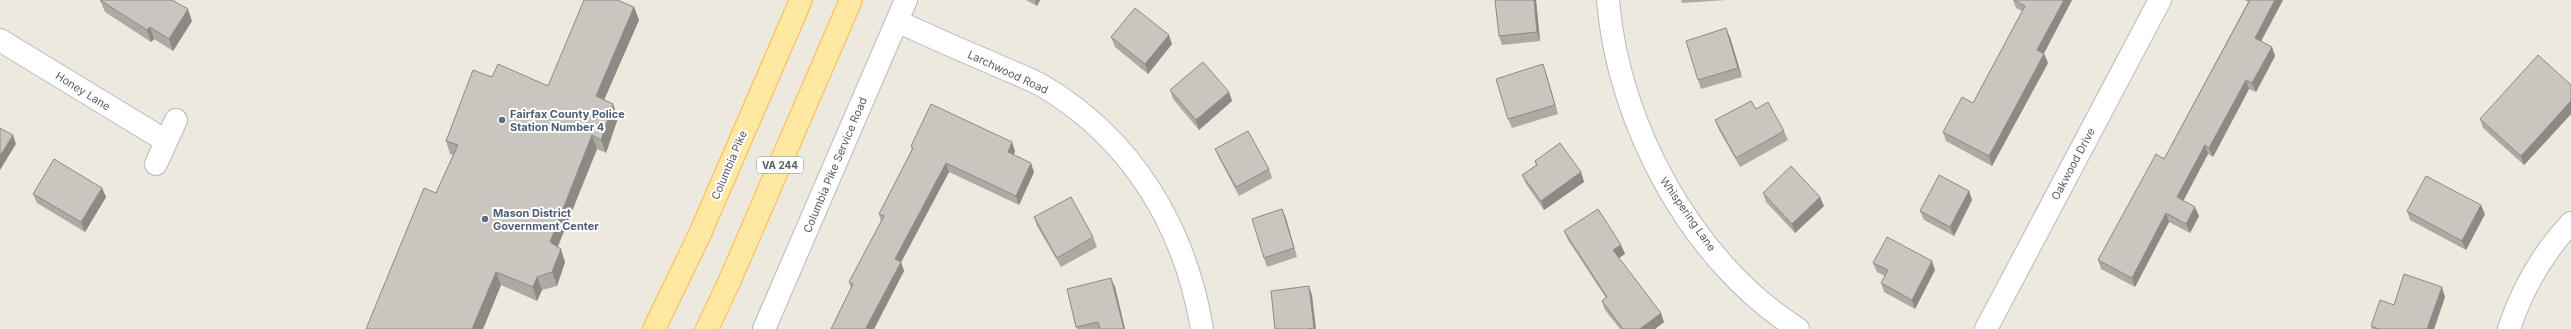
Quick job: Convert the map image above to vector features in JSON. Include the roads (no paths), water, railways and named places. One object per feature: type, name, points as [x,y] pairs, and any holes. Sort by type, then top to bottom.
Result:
[{"type":"main road","name":"Columbia Pike","points":[[654,329],[699,236],[801,0]]},
{"type":"main road","name":"VA 244","points":[[707,329],[730,280],[851,0]]},
{"type":"street","name":"Columbia Pike Service Road","points":[[764,329],[906,0]]},
{"type":"street","name":"Whispering Lane","points":[[1608,0],[1615,52],[1628,100],[1646,148],[1670,192],[1704,241],[1739,280],[1772,310],[1798,329]]},
{"type":"street","name":"Oakwood Drive","points":[[1986,329],[2160,0]]},
{"type":"street","name":"Larchwood Road","points":[[897,22],[1040,85],[1075,108],[1104,133],[1134,167],[1160,205],[1173,231],[1193,283],[1202,329]]},
{"type":"street","name":"Honey Lane","points":[[0,40],[166,141]]},
{"type":"street","points":[[156,164],[176,120]]},
{"type":"street","points":[[2509,329],[2515,309],[2533,273],[2558,236],[2571,223]]},
{"type":"place","name":"Fairfax County Police Station Number 4","points":[[502,120]]},
{"type":"place","name":"Mason District Government Center","points":[[485,219]]}]
